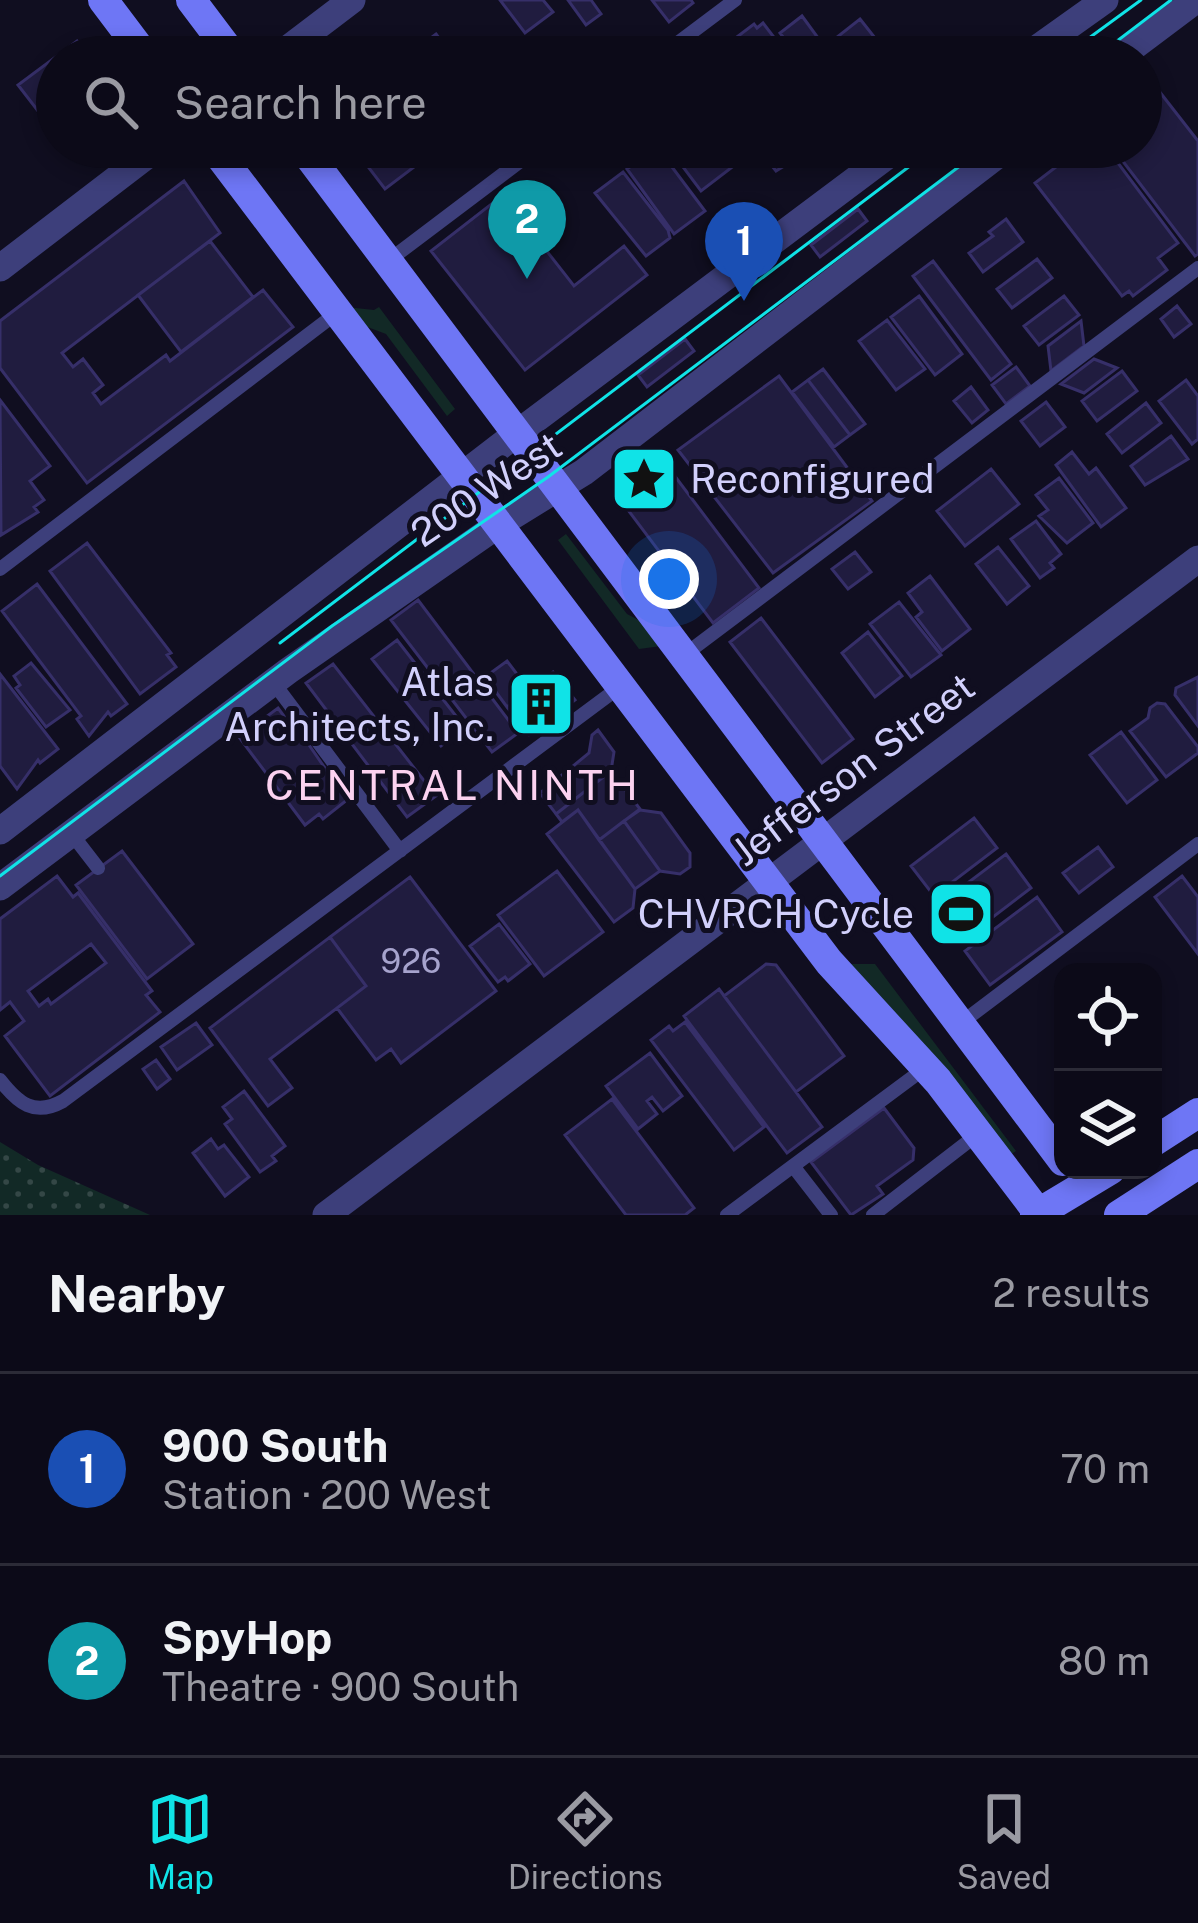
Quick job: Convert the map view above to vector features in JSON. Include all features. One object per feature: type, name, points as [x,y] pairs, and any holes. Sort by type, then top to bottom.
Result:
[{"type":"street","points":[[103,0],[130,36]]},
{"type":"street","points":[[190,0],[218,36]]},
{"type":"street","points":[[1054,36],[1105,0]]},
{"type":"street","points":[[1148,36],[1196,0]]},
{"type":"street","points":[[302,36],[342,3]]},
{"type":"street","points":[[0,268],[131,168]]},
{"type":"street","points":[[229,168],[851,988],[926,1067],[1038,1214],[1075,1179]]},
{"type":"street","points":[[318,168],[1054,1149]]},
{"type":"street","name":"200 West","points":[[0,831],[871,168]]},
{"type":"street","name":"200 West","points":[[0,886],[273,681],[498,525],[558,490],[980,168]]},
{"type":"street","name":"Jefferson Street","points":[[326,1215],[1198,559]]},
{"type":"street","points":[[1162,1136],[1198,1113]]},
{"type":"street","points":[[1119,1215],[1198,1164]]},
{"type":"street","points":[[1077,1179],[1103,1215]]},
{"type":"lane","points":[[687,36],[735,0]]},
{"type":"lane","points":[[393,266],[513,168]]},
{"type":"lane","points":[[683,656],[1198,268]]},
{"type":"lane","points":[[0,569],[338,312]]},
{"type":"lane","points":[[273,681],[400,850]]},
{"type":"lane","points":[[0,1080],[21,1104],[36,1109],[55,1106],[621,686]]},
{"type":"lane","points":[[71,833],[98,868]]},
{"type":"lane","points":[[961,1023],[1198,844]]},
{"type":"lane","points":[[727,1215],[926,1067]]},
{"type":"lane","points":[[872,1215],[978,1134]]},
{"type":"lane","points":[[793,1166],[831,1215]]},
{"type":"green space","points":[[346,307],[379,307],[455,409],[447,416],[386,334],[357,323]]},
{"type":"green space","points":[[566,534],[627,614],[656,629],[669,645],[639,649],[558,540]]},
{"type":"green space","points":[[849,964],[875,964],[1016,1151],[1007,1157]]},
{"type":"green space","points":[[0,1142],[38,1165],[150,1215],[0,1215]]},
{"type":"building","points":[[500,0],[543,0],[553,12],[525,33]]},
{"type":"building","points":[[568,0],[591,0],[601,14],[586,25]]},
{"type":"building","points":[[652,0],[691,0],[693,3],[669,22]]},
{"type":"building","points":[[802,16],[817,36],[782,36],[780,33]]},
{"type":"building","points":[[860,19],[873,36],[838,36]]},
{"type":"building","points":[[763,23],[773,36],[738,36],[754,24],[757,28]]},
{"type":"building","points":[[36,72],[36,108],[18,85]]},
{"type":"building","points":[[1162,95],[1198,141],[1195,256],[1128,168],[1162,168]]},
{"type":"building","points":[[369,168],[413,168],[385,189]]},
{"type":"building","points":[[673,168],[705,211],[674,234],[627,169]]},
{"type":"building","points":[[684,168],[731,168],[701,191]]},
{"type":"building","points":[[1055,168],[1122,168],[1178,243],[1158,258],[1167,270],[1133,296],[1129,291],[1122,296],[1035,183]]},
{"type":"building","points":[[623,172],[668,230],[670,238],[646,256],[595,193]]},
{"type":"building","points":[[184,181],[220,233],[62,353],[73,367],[83,359],[103,385],[93,393],[101,404],[166,355],[170,361],[263,290],[293,327],[87,483],[0,368],[0,321]]},
{"type":"building","points":[[503,195],[574,286],[624,246],[647,275],[525,370],[431,251]]},
{"type":"building","points":[[858,209],[867,221],[820,257],[811,245]]},
{"type":"building","points":[[1006,219],[1023,242],[983,272],[969,253],[993,236],[989,232]]},
{"type":"building","points":[[210,241],[253,297],[181,352],[138,295]]},
{"type":"building","points":[[1037,259],[1052,278],[1012,308],[997,289]]},
{"type":"building","points":[[933,261],[1011,364],[991,380],[913,276]]},
{"type":"building","points":[[919,296],[962,354],[935,375],[891,317]]},
{"type":"building","points":[[1064,296],[1079,315],[1039,345],[1024,326]]},
{"type":"building","points":[[1177,306],[1191,324],[1174,337],[1161,319]]},
{"type":"building","points":[[887,320],[925,369],[896,390],[859,341]]},
{"type":"building","points":[[1081,321],[1084,346],[1051,371],[1048,346]]},
{"type":"building","points":[[685,339],[694,351],[647,387],[638,375]]},
{"type":"building","points":[[1094,359],[1117,368],[1084,393],[1061,384]]},
{"type":"building","points":[[1016,367],[1030,386],[1006,404],[992,385]]},
{"type":"building","points":[[823,369],[865,424],[850,435],[808,380]]},
{"type":"building","points":[[1122,371],[1137,391],[1097,421],[1082,401]]},
{"type":"building","points":[[779,376],[872,501],[773,573],[678,450]]},
{"type":"building","points":[[808,380],[850,435],[834,447],[792,392]]},
{"type":"building","points":[[1186,380],[1198,396],[1198,439],[1192,444],[1159,401]]},
{"type":"building","points":[[971,387],[988,410],[972,423],[954,401]]},
{"type":"building","points":[[0,400],[50,466],[30,481],[44,500],[34,507],[38,512],[1,535]]},
{"type":"building","points":[[1046,402],[1065,427],[1040,446],[1021,421]]},
{"type":"building","points":[[1146,403],[1161,423],[1122,453],[1107,434]]},
{"type":"building","points":[[1171,436],[1188,459],[1145,485],[1131,466]]},
{"type":"building","points":[[1072,452],[1089,474],[1096,468],[1126,508],[1101,527],[1056,465]]},
{"type":"building","points":[[665,463],[759,588],[713,623],[619,498]]},
{"type":"building","points":[[991,469],[1019,504],[965,546],[937,511]]},
{"type":"building","points":[[1059,478],[1093,523],[1067,543],[1039,516],[1048,510],[1036,495]]},
{"type":"building","points":[[1036,521],[1061,554],[1050,563],[1054,568],[1040,578],[1011,539]]},
{"type":"building","points":[[87,543],[171,653],[167,655],[176,667],[140,694],[50,571]]},
{"type":"building","points":[[998,547],[1029,586],[1007,604],[976,564]]},
{"type":"building","points":[[855,552],[871,572],[848,589],[832,569]]},
{"type":"building","points":[[930,576],[970,629],[942,651],[916,617],[922,612],[908,593]]},
{"type":"building","points":[[37,584],[127,704],[111,716],[108,712],[89,736],[77,719],[81,716],[2,611]]},
{"type":"building","points":[[418,600],[518,733],[492,752],[391,620]]},
{"type":"building","points":[[899,602],[941,655],[911,677],[870,624]]},
{"type":"building","points":[[761,618],[853,739],[822,763],[730,642]]},
{"type":"building","points":[[868,632],[902,676],[875,697],[842,653]]},
{"type":"building","points":[[397,640],[459,720],[445,730],[451,738],[441,746],[372,659]]},
{"type":"building","points":[[507,661],[529,690],[507,707],[485,677]]},
{"type":"building","points":[[31,663],[70,710],[46,727],[16,688],[20,685],[14,676]]},
{"type":"building","points":[[333,664],[436,796],[407,817],[306,683]]},
{"type":"building","name":"Atlas Architects, Inc.","points":[[553,672],[575,700],[529,735],[507,707]]},
{"type":"building","points":[[0,674],[58,749],[38,760],[17,789],[0,766]]},
{"type":"building","points":[[1198,677],[1198,726],[1175,695],[1176,688]]},
{"type":"building","points":[[1157,703],[1165,704],[1198,747],[1198,753],[1166,777],[1130,731],[1148,718]]},
{"type":"building","points":[[278,708],[286,719],[289,716],[347,800],[323,819],[319,814],[305,825],[239,737]]},
{"type":"building","points":[[598,730],[614,752],[611,771],[556,814],[540,793],[589,753],[592,735]]},
{"type":"building","points":[[1121,732],[1157,780],[1127,803],[1090,755]]},
{"type":"building","points":[[611,771],[640,809],[599,840],[578,810],[562,822],[556,814]]},
{"type":"building","points":[[578,810],[635,889],[633,908],[614,922],[547,834]]},
{"type":"building","points":[[640,810],[661,813],[690,853],[690,867],[680,874],[660,871],[624,821]]},
{"type":"building","points":[[974,818],[997,848],[934,896],[911,866]]},
{"type":"building","points":[[624,821],[660,871],[635,889],[599,840]]},
{"type":"building","points":[[1098,847],[1113,867],[1079,893],[1063,873]]},
{"type":"building","points":[[122,851],[193,944],[147,979],[76,885]]},
{"type":"building","points":[[1006,854],[1031,888],[959,943],[933,909]]},
{"type":"building","points":[[557,871],[603,932],[544,976],[498,915]]},
{"type":"building","points":[[57,876],[73,897],[78,893],[152,991],[146,995],[160,1012],[50,1096],[5,1036],[24,1021],[10,1002],[0,1010],[0,919]],"holes":[[[91,944],[106,963],[51,1004],[48,999],[39,1006],[28,991]]]},
{"type":"building","points":[[1182,876],[1198,897],[1198,954],[1155,897]]},
{"type":"building","points":[[410,877],[496,991],[401,1063],[391,1049],[376,1060],[337,1008],[366,986],[330,937]]},
{"type":"building","points":[[1037,897],[1062,932],[990,985],[965,951]]},
{"type":"building","points":[[499,924],[530,964],[508,981],[505,977],[498,982],[470,946]]},
{"type":"building","points":[[330,937],[366,986],[270,1059],[292,1088],[268,1106],[210,1028]]},
{"type":"building","points":[[766,964],[776,965],[844,1056],[796,1092],[724,996]]},
{"type":"building","points":[[719,989],[822,1127],[787,1153],[684,1016]]},
{"type":"building","points":[[685,1022],[764,1127],[734,1150],[651,1040],[669,1026],[673,1031]]},
{"type":"building","points":[[196,1023],[212,1045],[177,1070],[161,1047]]},
{"type":"building","points":[[650,1053],[682,1096],[663,1111],[652,1097],[647,1101],[657,1114],[638,1129],[606,1086]]},
{"type":"building","points":[[156,1060],[170,1079],[157,1089],[143,1069]]},
{"type":"building","points":[[244,1091],[285,1146],[272,1156],[276,1161],[260,1172],[225,1124],[232,1119],[223,1107]]},
{"type":"building","points":[[612,1099],[694,1208],[685,1215],[626,1215],[565,1135]]},
{"type":"building","points":[[884,1108],[914,1148],[913,1160],[877,1186],[883,1194],[851,1215],[811,1162]]},
{"type":"building","points":[[211,1139],[218,1149],[224,1145],[249,1177],[225,1196],[193,1153]]},
{"type":"tram line","points":[[1092,36],[1141,0]]},
{"type":"tram line","points":[[1124,36],[1171,0]]},
{"type":"tram line","points":[[280,643],[907,168]]},
{"type":"tram line","points":[[0,876],[332,626],[548,477],[957,168]]},
{"type":"place","name":"SpyHop","points":[[527,279]]},
{"type":"place","name":"900 South","points":[[744,301]]},
{"type":"place","name":"Reconfigured","points":[[644,479]]},
{"type":"place","name":"Atlas Architects, Inc.","points":[[541,704]]},
{"type":"place","name":"CHVRCH Cycle","points":[[961,914]]},
{"type":"district","name":"CENTRAL NINTH","points":[[453,785]]}]
